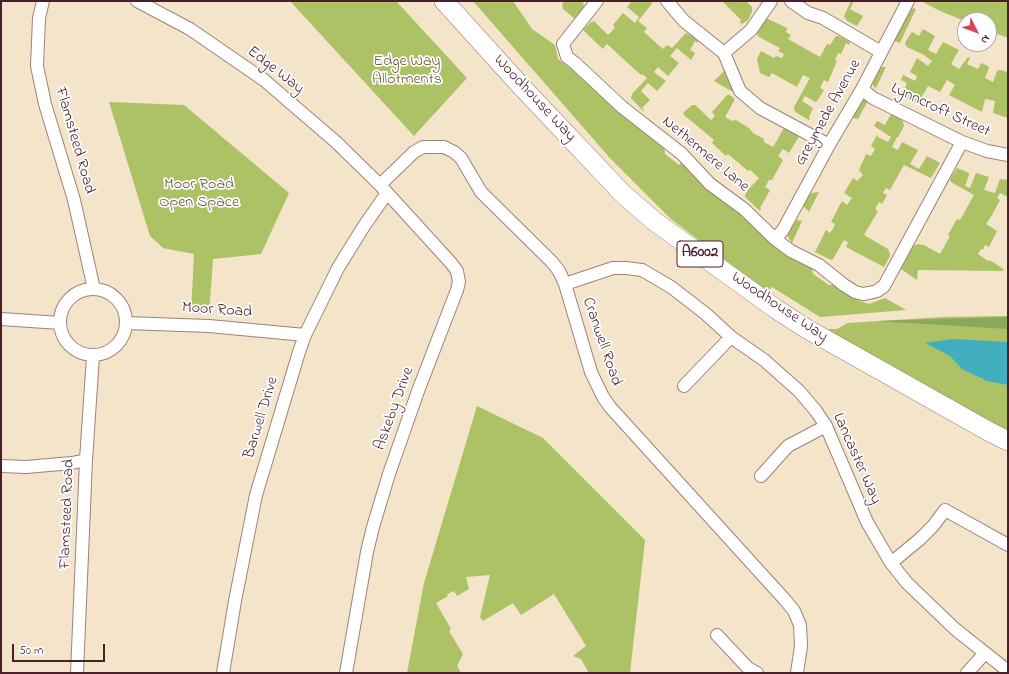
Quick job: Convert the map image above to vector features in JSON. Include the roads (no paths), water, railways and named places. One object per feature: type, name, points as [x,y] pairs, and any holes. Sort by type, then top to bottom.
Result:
[{"type":"main road","name":"Woodhouse Way","points":[[444,1],[525,91],[612,183],[654,221],[776,309],[807,329],[1008,441]]},
{"type":"street","name":"Flamsteed Road","points":[[43,1],[39,18],[37,66],[45,104],[74,200],[94,289]]},
{"type":"street","name":"Edge Way","points":[[137,1],[190,29],[264,80],[336,142],[384,189]]},
{"type":"street","name":"Nethermere Lane","points":[[596,1],[563,44],[567,57],[622,107],[682,154],[710,184],[744,209],[775,239],[791,250],[819,265],[855,292],[863,294],[869,293],[877,291],[884,286],[962,142]]},
{"type":"street","points":[[667,1],[684,21],[724,53],[740,92],[760,108],[829,145]]},
{"type":"street","points":[[724,53],[751,30],[771,1]]},
{"type":"street","points":[[791,1],[808,13],[823,18],[881,52]]},
{"type":"street","name":"Greymede Avenue","points":[[775,239],[783,230],[829,145],[862,89],[908,1]]},
{"type":"street","name":"Lynncroft Street","points":[[862,89],[873,98],[962,142],[987,151],[1008,155]]},
{"type":"street","name":"Cranwell Road","points":[[384,189],[414,152],[423,147],[444,147],[454,152],[460,158],[481,192],[552,262],[559,271],[565,284],[591,372],[603,397],[615,413],[794,611],[800,625],[797,673]]},
{"type":"street","name":"Barwell Drive","points":[[223,673],[235,601],[256,495],[305,335],[338,268],[372,213],[384,189]]},
{"type":"street","name":"Askeby Drive","points":[[346,673],[367,552],[373,527],[389,474],[418,391],[459,282],[457,271],[451,263],[384,189]]},
{"type":"street","name":"Lancaster Way","points":[[565,284],[613,268],[642,270],[671,287],[706,314],[731,337],[764,360],[799,391],[816,411],[826,426],[867,522],[891,563],[908,583],[955,629],[1008,672]]},
{"type":"street","points":[[94,289],[108,292],[122,304],[126,315],[126,323],[124,334],[118,344],[104,354],[93,356],[79,352],[69,346],[65,340],[60,323],[62,312],[72,297],[77,293],[94,289]]},
{"type":"street","points":[[1,319],[60,323]]},
{"type":"street","name":"Moor Road","points":[[126,323],[209,326],[305,335]]},
{"type":"street","points":[[684,386],[731,337]]},
{"type":"street","name":"Flamsteed Road","points":[[77,673],[86,460],[93,356]]},
{"type":"street","points":[[761,476],[788,446],[826,426]]},
{"type":"street","points":[[1,466],[26,467],[72,463],[86,460]]},
{"type":"street","points":[[891,563],[920,540],[945,510],[1008,545]]},
{"type":"street","points":[[717,635],[748,668],[757,673]]},
{"type":"street","points":[[967,673],[985,653]]},
{"type":"water","points":[[953,339],[1008,342],[1008,385],[987,381],[962,369],[950,356],[925,343]]},
{"type":"park label","name":"Edge Way Allotments","points":[[407,71]]},
{"type":"park label","name":"Moor Road Open Space","points":[[199,194]]}]
